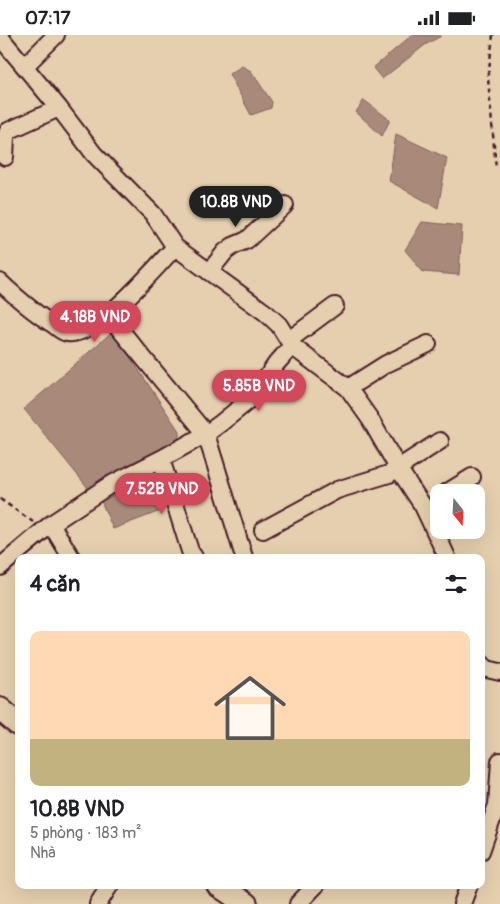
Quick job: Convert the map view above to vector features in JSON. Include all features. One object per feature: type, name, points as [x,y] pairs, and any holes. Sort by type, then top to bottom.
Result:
[{"type":"main road","points":[[0,709],[15,722]]},
{"type":"main road","points":[[224,889],[246,904]]},
{"type":"street","points":[[24,66],[56,35]]},
{"type":"street","points":[[0,37],[59,108],[94,154],[153,214],[175,247],[266,313],[279,325],[291,343],[348,388],[370,419],[398,468],[423,506],[446,554]]},
{"type":"street","points":[[5,157],[8,131],[59,108]]},
{"type":"street","points":[[209,272],[225,252],[247,240],[285,205]]},
{"type":"street","points":[[0,283],[37,315],[66,333],[77,333],[88,329],[108,315],[175,247]]},
{"type":"street","points":[[16,554],[48,527],[108,486],[206,434],[253,397],[291,343],[335,306]]},
{"type":"street","points":[[108,315],[206,434],[243,554]]},
{"type":"street","points":[[348,388],[386,364],[428,344]]},
{"type":"street","points":[[263,530],[337,490],[389,474],[440,441]]},
{"type":"street","points":[[161,459],[192,554]]},
{"type":"street","points":[[461,484],[472,477]]},
{"type":"street","points":[[423,506],[430,502]]},
{"type":"street","points":[[48,527],[69,554]]},
{"type":"street","points":[[0,567],[15,554]]},
{"type":"street","points":[[485,667],[500,672]]},
{"type":"street","points":[[485,840],[497,805],[500,761]]},
{"type":"street","points":[[98,904],[107,889]]},
{"type":"street","points":[[298,904],[312,889]]},
{"type":"street","points":[[462,904],[468,889]]},
{"type":"path","points":[[493,35],[488,78],[496,169]]},
{"type":"path","points":[[0,499],[48,527]]},
{"type":"shaded area","points":[[412,35],[441,36],[425,45],[382,79],[373,68]]},
{"type":"shaded area","points":[[242,66],[251,71],[272,102],[271,108],[251,115],[229,74]]},
{"type":"shaded area","points":[[364,100],[390,120],[382,136],[356,112]]},
{"type":"shaded area","points":[[396,134],[447,158],[438,208],[389,181]]},
{"type":"shaded area","points":[[422,222],[462,226],[459,275],[423,272],[405,250]]},
{"type":"shaded area","points":[[113,331],[179,431],[179,442],[88,488],[24,409]]},
{"type":"shaded area","points":[[153,478],[163,510],[113,529],[101,501]]}]
